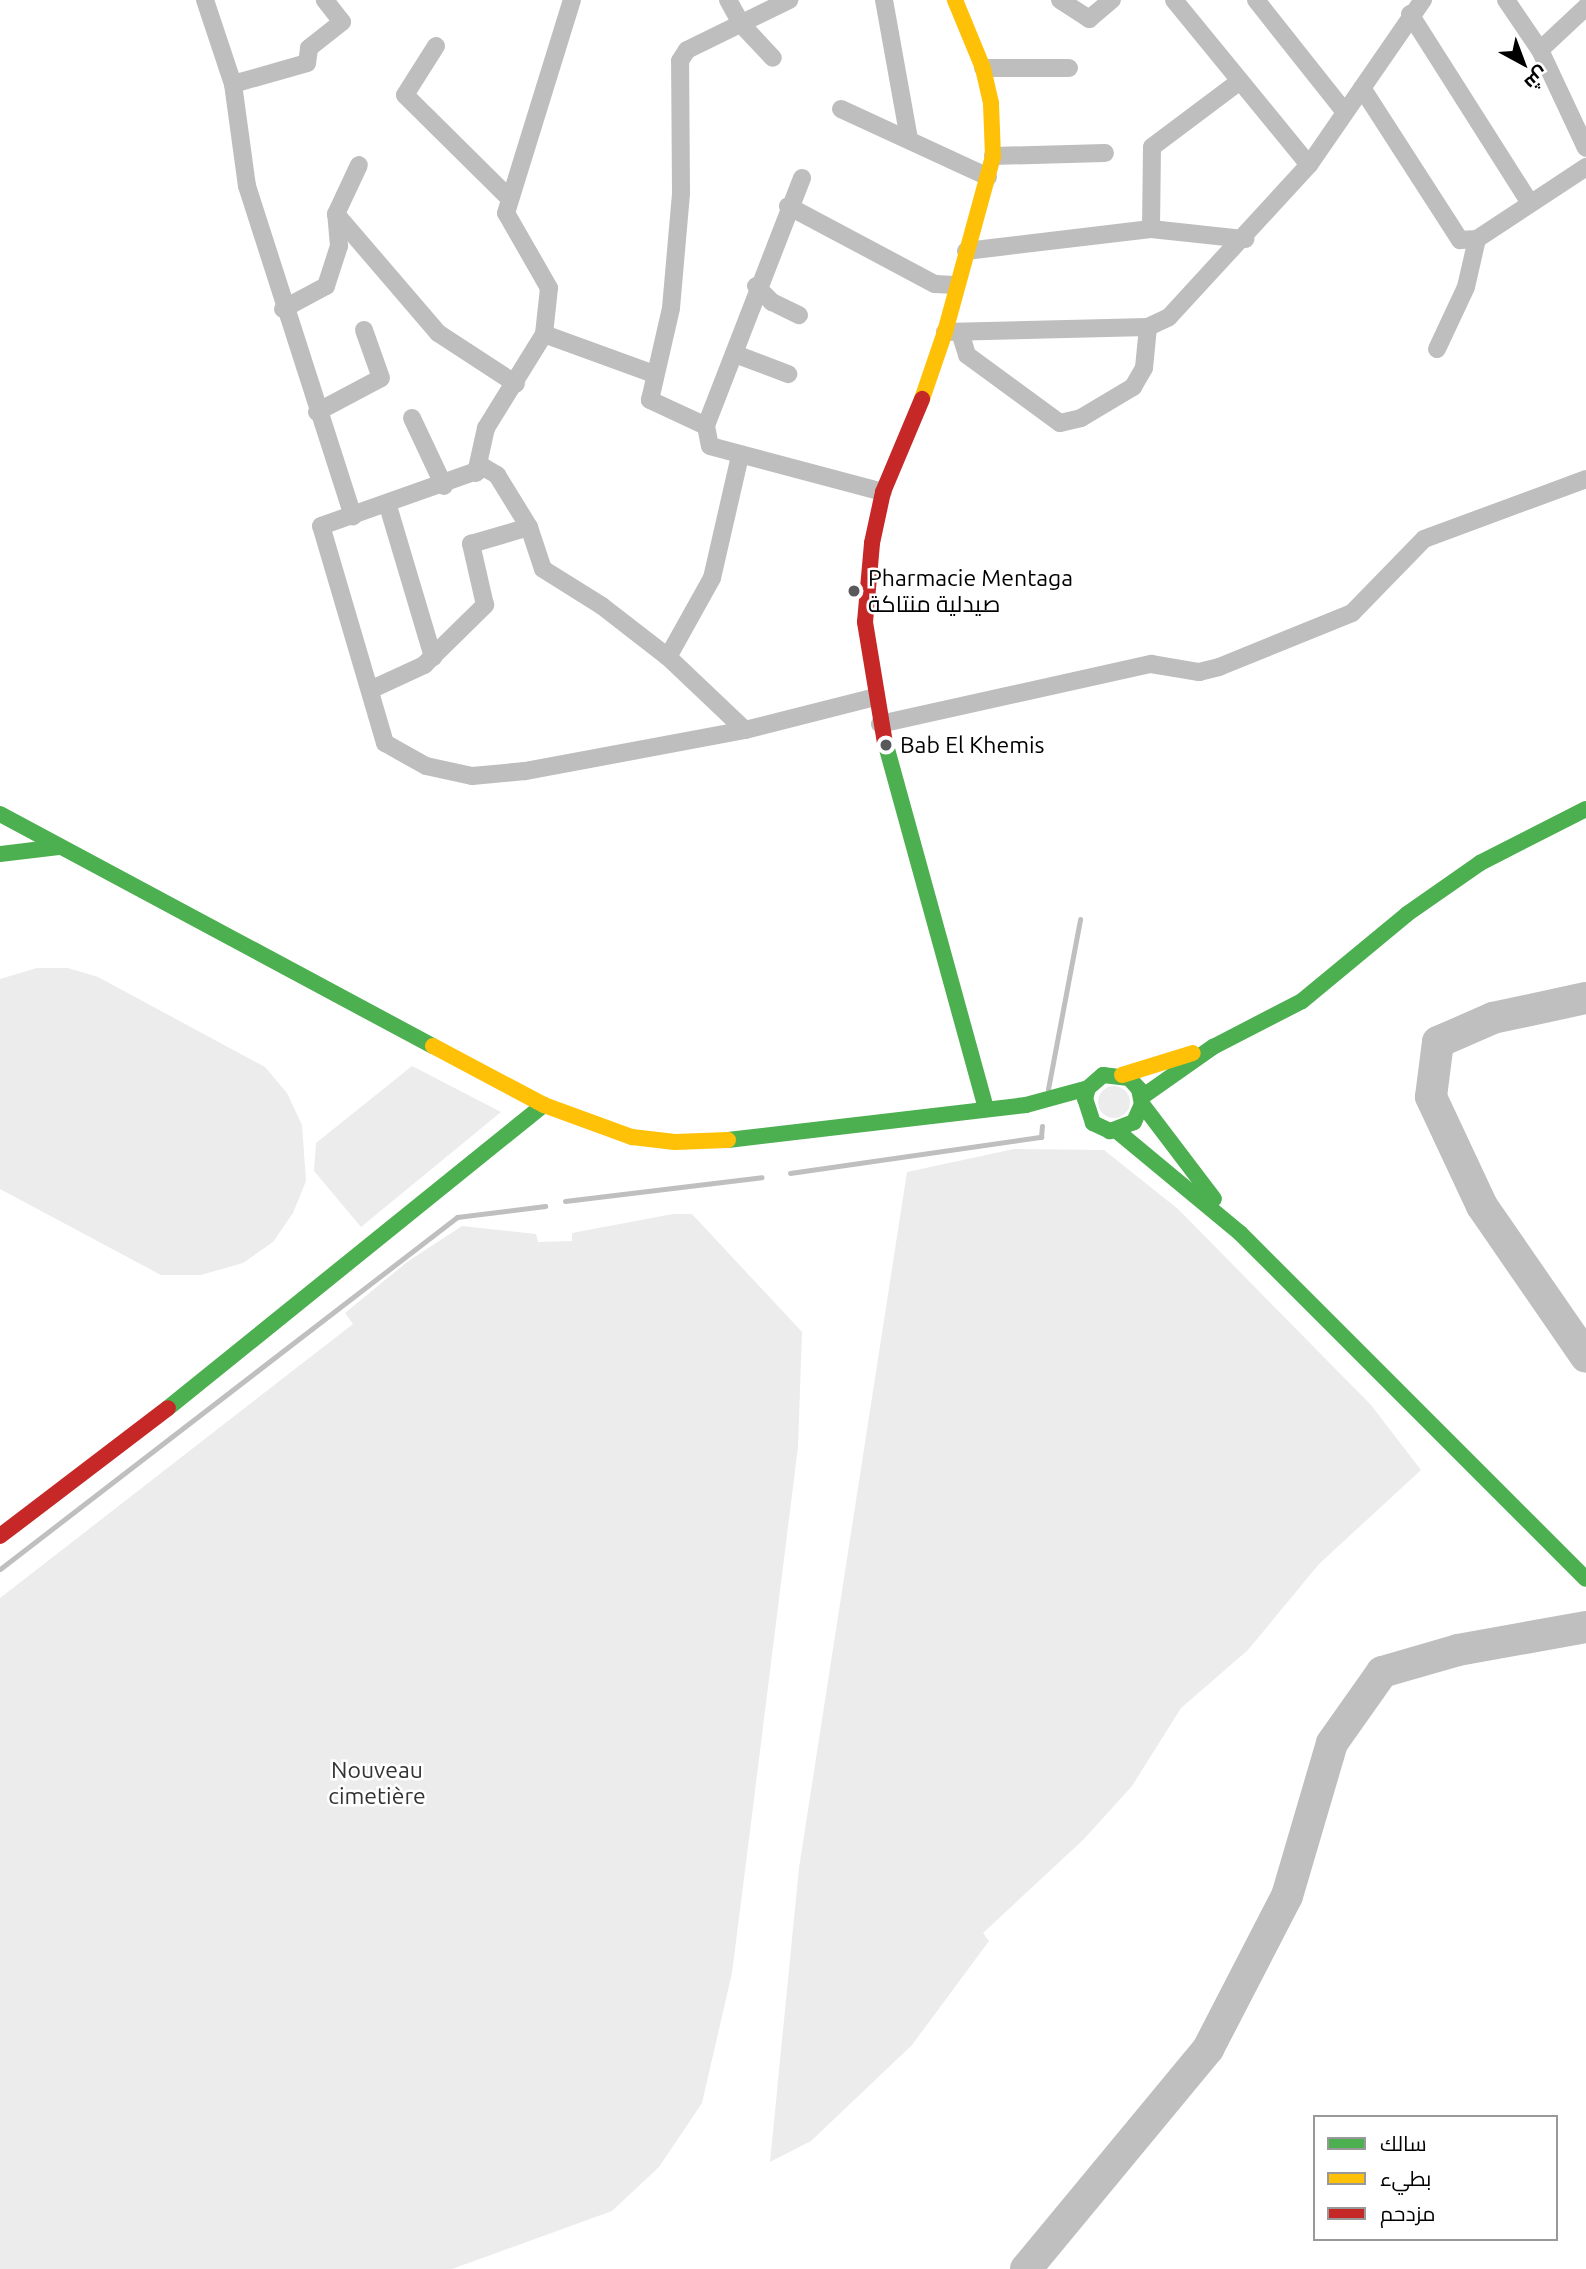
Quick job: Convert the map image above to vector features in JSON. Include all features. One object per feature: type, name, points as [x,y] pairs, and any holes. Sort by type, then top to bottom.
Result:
[{"type":"street","points":[[205,0],[233,84],[247,186],[283,309],[353,516]]},
{"type":"street","points":[[233,84],[307,63],[309,48],[342,22],[325,0]]},
{"type":"street","points":[[476,473],[480,441],[544,334],[549,288],[510,226],[508,197],[545,97],[572,0]]},
{"type":"street","points":[[728,0],[742,24],[773,58]]},
{"type":"street","points":[[706,426],[650,400],[671,308],[681,193],[680,61],[687,50],[789,0]]},
{"type":"street","points":[[884,0],[909,139]]},
{"type":"street","points":[[955,0],[983,68],[991,103],[993,156],[955,285],[953,332],[883,492],[872,542],[865,622],[880,724],[986,1109]]},
{"type":"street","points":[[1060,0],[1089,19],[1112,0]]},
{"type":"street","points":[[1174,0],[1309,166]]},
{"type":"street","points":[[1256,0],[1344,111]]},
{"type":"street","points":[[953,332],[1148,327],[1169,317],[1245,239],[1309,166],[1410,14],[1423,0]]},
{"type":"street","points":[[1506,0],[1540,50],[1585,144]]},
{"type":"street","points":[[1540,50],[1586,7]]},
{"type":"street","points":[[1410,14],[1530,203]]},
{"type":"street","points":[[436,46],[405,94],[508,197]]},
{"type":"street","points":[[983,68],[1069,68]]},
{"type":"street","points":[[1151,229],[1152,147],[1240,81]]},
{"type":"street","points":[[1362,88],[1460,240],[1477,239],[1586,167]]},
{"type":"street","points":[[841,109],[988,177]]},
{"type":"street","points":[[993,156],[1105,152]]},
{"type":"street","points":[[283,309],[326,286],[339,246],[336,214],[359,165]]},
{"type":"street","points":[[802,178],[756,286],[734,354],[706,426],[710,446],[883,492]]},
{"type":"street","points":[[789,205],[935,284],[955,285]]},
{"type":"street","points":[[336,214],[438,332],[516,384]]},
{"type":"street","points":[[966,251],[1151,229],[1245,239]]},
{"type":"street","points":[[1437,349],[1466,287],[1477,239]]},
{"type":"street","points":[[756,286],[772,302],[799,315]]},
{"type":"street","points":[[953,332],[967,355],[1060,423],[1082,418],[1133,387],[1144,368],[1148,327]]},
{"type":"street","points":[[317,412],[381,378],[363,330]]},
{"type":"street","points":[[544,334],[654,374]]},
{"type":"street","points":[[734,354],[788,374]]},
{"type":"street","points":[[412,418],[444,486]]},
{"type":"street","points":[[668,657],[712,578],[740,456]]},
{"type":"street","points":[[746,730],[668,657],[602,606],[542,569],[528,527],[497,475],[485,468],[388,506],[321,526],[389,747],[426,766],[462,776],[525,771],[746,730],[874,697]]},
{"type":"street","points":[[880,724],[1151,664],[1199,672],[1219,667],[1352,613],[1424,539],[1586,479]]},
{"type":"street","points":[[388,506],[433,657]]},
{"type":"street","points":[[370,690],[433,657],[486,604],[471,544],[528,527]]},
{"type":"street","points":[[1026,1105],[1076,1115],[1104,1129],[1117,1130],[1134,1122],[1142,1101],[1213,1047],[1302,1001],[1407,914],[1480,863],[1586,809]]},
{"type":"street","points":[[0,814],[59,848],[544,1105],[595,1127],[674,1142],[762,1138],[1026,1105],[1088,1087],[1103,1075],[1122,1074],[1213,1047]]},
{"type":"street","points":[[0,854],[59,848]]},
{"type":"street","points":[[1122,1074],[1135,1083],[1142,1101],[1240,1233]]},
{"type":"street","points":[[1076,1115],[1085,1106],[1088,1087]]},
{"type":"street","points":[[0,1536],[258,1338],[544,1105]]},
{"type":"street","points":[[1117,1130],[1240,1233],[1583,1576]]},
{"type":"green space","points":[[37,968],[68,968],[98,977],[265,1067],[287,1093],[302,1125],[306,1181],[293,1213],[273,1242],[243,1263],[201,1275],[161,1275],[0,1189],[0,979]]},
{"type":"green space","points":[[412,1066],[501,1112],[361,1227],[314,1171],[316,1143]]},
{"type":"green space","points":[[1114,1086],[1125,1091],[1130,1102],[1125,1113],[1114,1118],[1103,1113],[1098,1102],[1103,1091]]},
{"type":"green space","points":[[1014,1149],[1104,1150],[1178,1209],[1371,1405],[1421,1470],[1319,1564],[1248,1650],[1181,1708],[1132,1786],[1084,1839],[983,1933],[989,1941],[912,2045],[811,2141],[770,2162],[799,1868],[907,1172]]},
{"type":"green space","name":"Nouveau cimetière","points":[[673,1214],[692,1214],[802,1332],[798,1447],[732,1973],[702,2103],[659,2167],[612,2211],[452,2269],[0,2269],[0,1598],[353,1324],[345,1313],[407,1262],[462,1226],[536,1234],[538,1242],[572,1241],[572,1233]]},
{"type":"waterway","points":[[1048,1089],[1080,919]]},
{"type":"waterway","points":[[1586,998],[1493,1018],[1438,1042],[1431,1097],[1482,1206],[1586,1357]]},
{"type":"waterway","points":[[790,1173],[1041,1137],[1042,1126]]},
{"type":"waterway","points":[[565,1201],[762,1177]]},
{"type":"waterway","points":[[0,1569],[457,1217],[545,1206]]},
{"type":"waterway","points":[[1026,2269],[1208,2049],[1287,1896],[1332,1743],[1382,1672],[1458,1650],[1586,1627]]},
{"type":"traffic: fast","points":[[887,749],[986,1109]]},
{"type":"traffic: fast","points":[[1142,1097],[1213,1047],[1302,1001],[1407,914],[1480,863],[1586,809]]},
{"type":"traffic: fast","points":[[0,814],[433,1046]]},
{"type":"traffic: fast","points":[[0,854],[59,847]]},
{"type":"traffic: fast","points":[[1142,1104],[1134,1122],[1110,1131],[1093,1123],[1085,1099],[1088,1088],[1103,1075],[1129,1078],[1139,1089],[1142,1104],[1214,1199]]},
{"type":"traffic: fast","points":[[728,1140],[1026,1105],[1088,1088]]},
{"type":"traffic: fast","points":[[168,1408],[544,1105]]},
{"type":"traffic: fast","points":[[1117,1131],[1240,1233],[1586,1579]]},
{"type":"traffic: slow","points":[[922,399],[945,332],[993,156],[991,103],[983,68],[955,0]]},
{"type":"traffic: slow","points":[[433,1046],[544,1105],[632,1137],[675,1142],[728,1140]]},
{"type":"traffic: slow","points":[[1122,1075],[1193,1053]]},
{"type":"traffic: jam","points":[[885,743],[865,622],[872,543],[883,492],[922,399]]},
{"type":"traffic: jam","points":[[0,1536],[168,1408]]},
{"type":"place","name":"Pharmacie Mentaga صيدلية منتاكة","points":[[854,591]]},
{"type":"place","name":"Bab El Khemis","points":[[886,745]]}]
